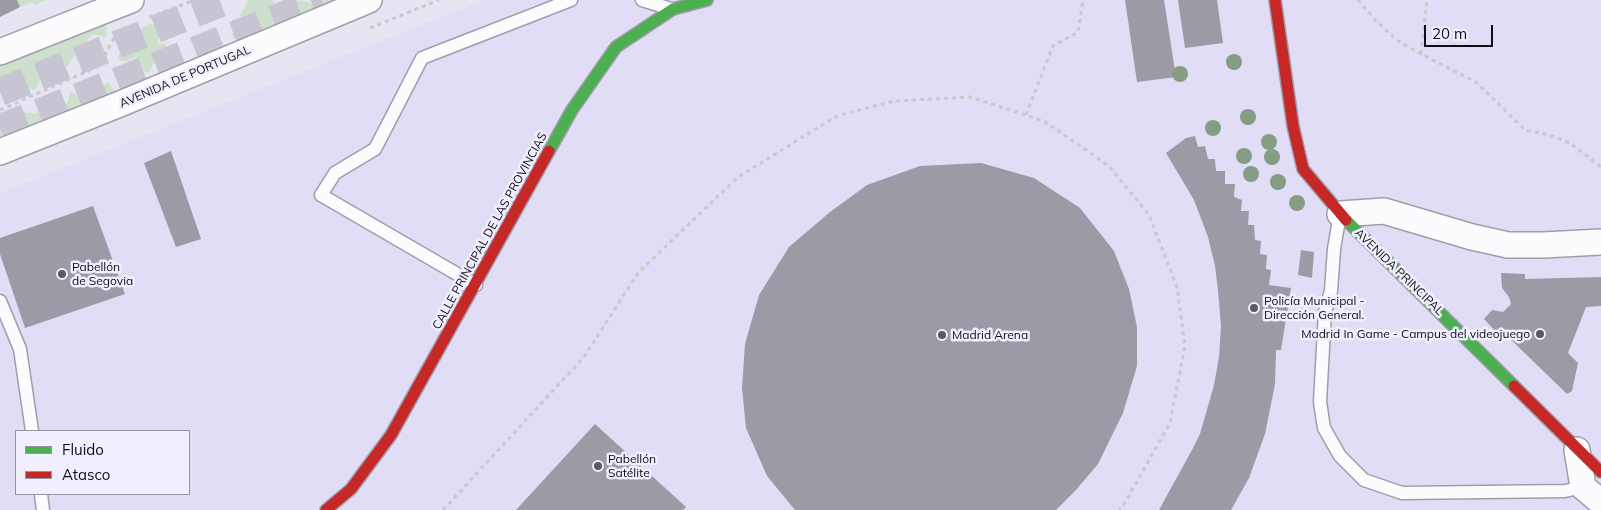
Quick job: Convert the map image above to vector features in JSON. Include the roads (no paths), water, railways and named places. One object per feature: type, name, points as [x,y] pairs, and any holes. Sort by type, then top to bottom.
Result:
[{"type":"street","name":"AVENIDA DE PORTUGAL","points":[[0,152],[369,0]]},
{"type":"street","name":"CALLE PRINCIPAL DE LAS PROVINCIAS","points":[[326,510],[351,489],[391,435],[572,110],[610,55],[616,47],[673,9],[707,0]]},
{"type":"street","name":"AVENIDA PRINCIPAL","points":[[1275,0],[1293,126],[1303,169],[1340,214],[1578,450],[1595,487]]},
{"type":"street","points":[[0,52],[139,9]]},
{"type":"street","points":[[1340,214],[1384,211],[1472,237],[1508,245],[1601,242]]},
{"type":"lane","points":[[476,285],[320,195],[336,173],[375,148],[422,58],[571,0]]},
{"type":"lane","points":[[642,0],[673,9]]},
{"type":"lane","points":[[1340,214],[1334,249],[1331,291],[1325,312],[1320,402],[1324,428],[1340,456],[1364,480],[1402,493],[1565,491],[1595,487]]},
{"type":"lane","points":[[0,301],[20,349],[32,430]]},
{"type":"lane","points":[[41,495],[43,510]]},
{"type":"tunnel","points":[[0,92],[228,0]]},
{"type":"tunnel","points":[[0,128],[322,0]]},
{"type":"place","name":"Pabellón de Segovia","points":[[62,274]]},
{"type":"place","name":"Policía Municipal - Dirección General.","points":[[1254,308]]},
{"type":"place","name":"Madrid In Game - Campus del videojuego","points":[[1540,334]]},
{"type":"place","name":"Madrid Arena","points":[[942,335]]},
{"type":"place","name":"Pabellón Satélite","points":[[598,466]]}]
